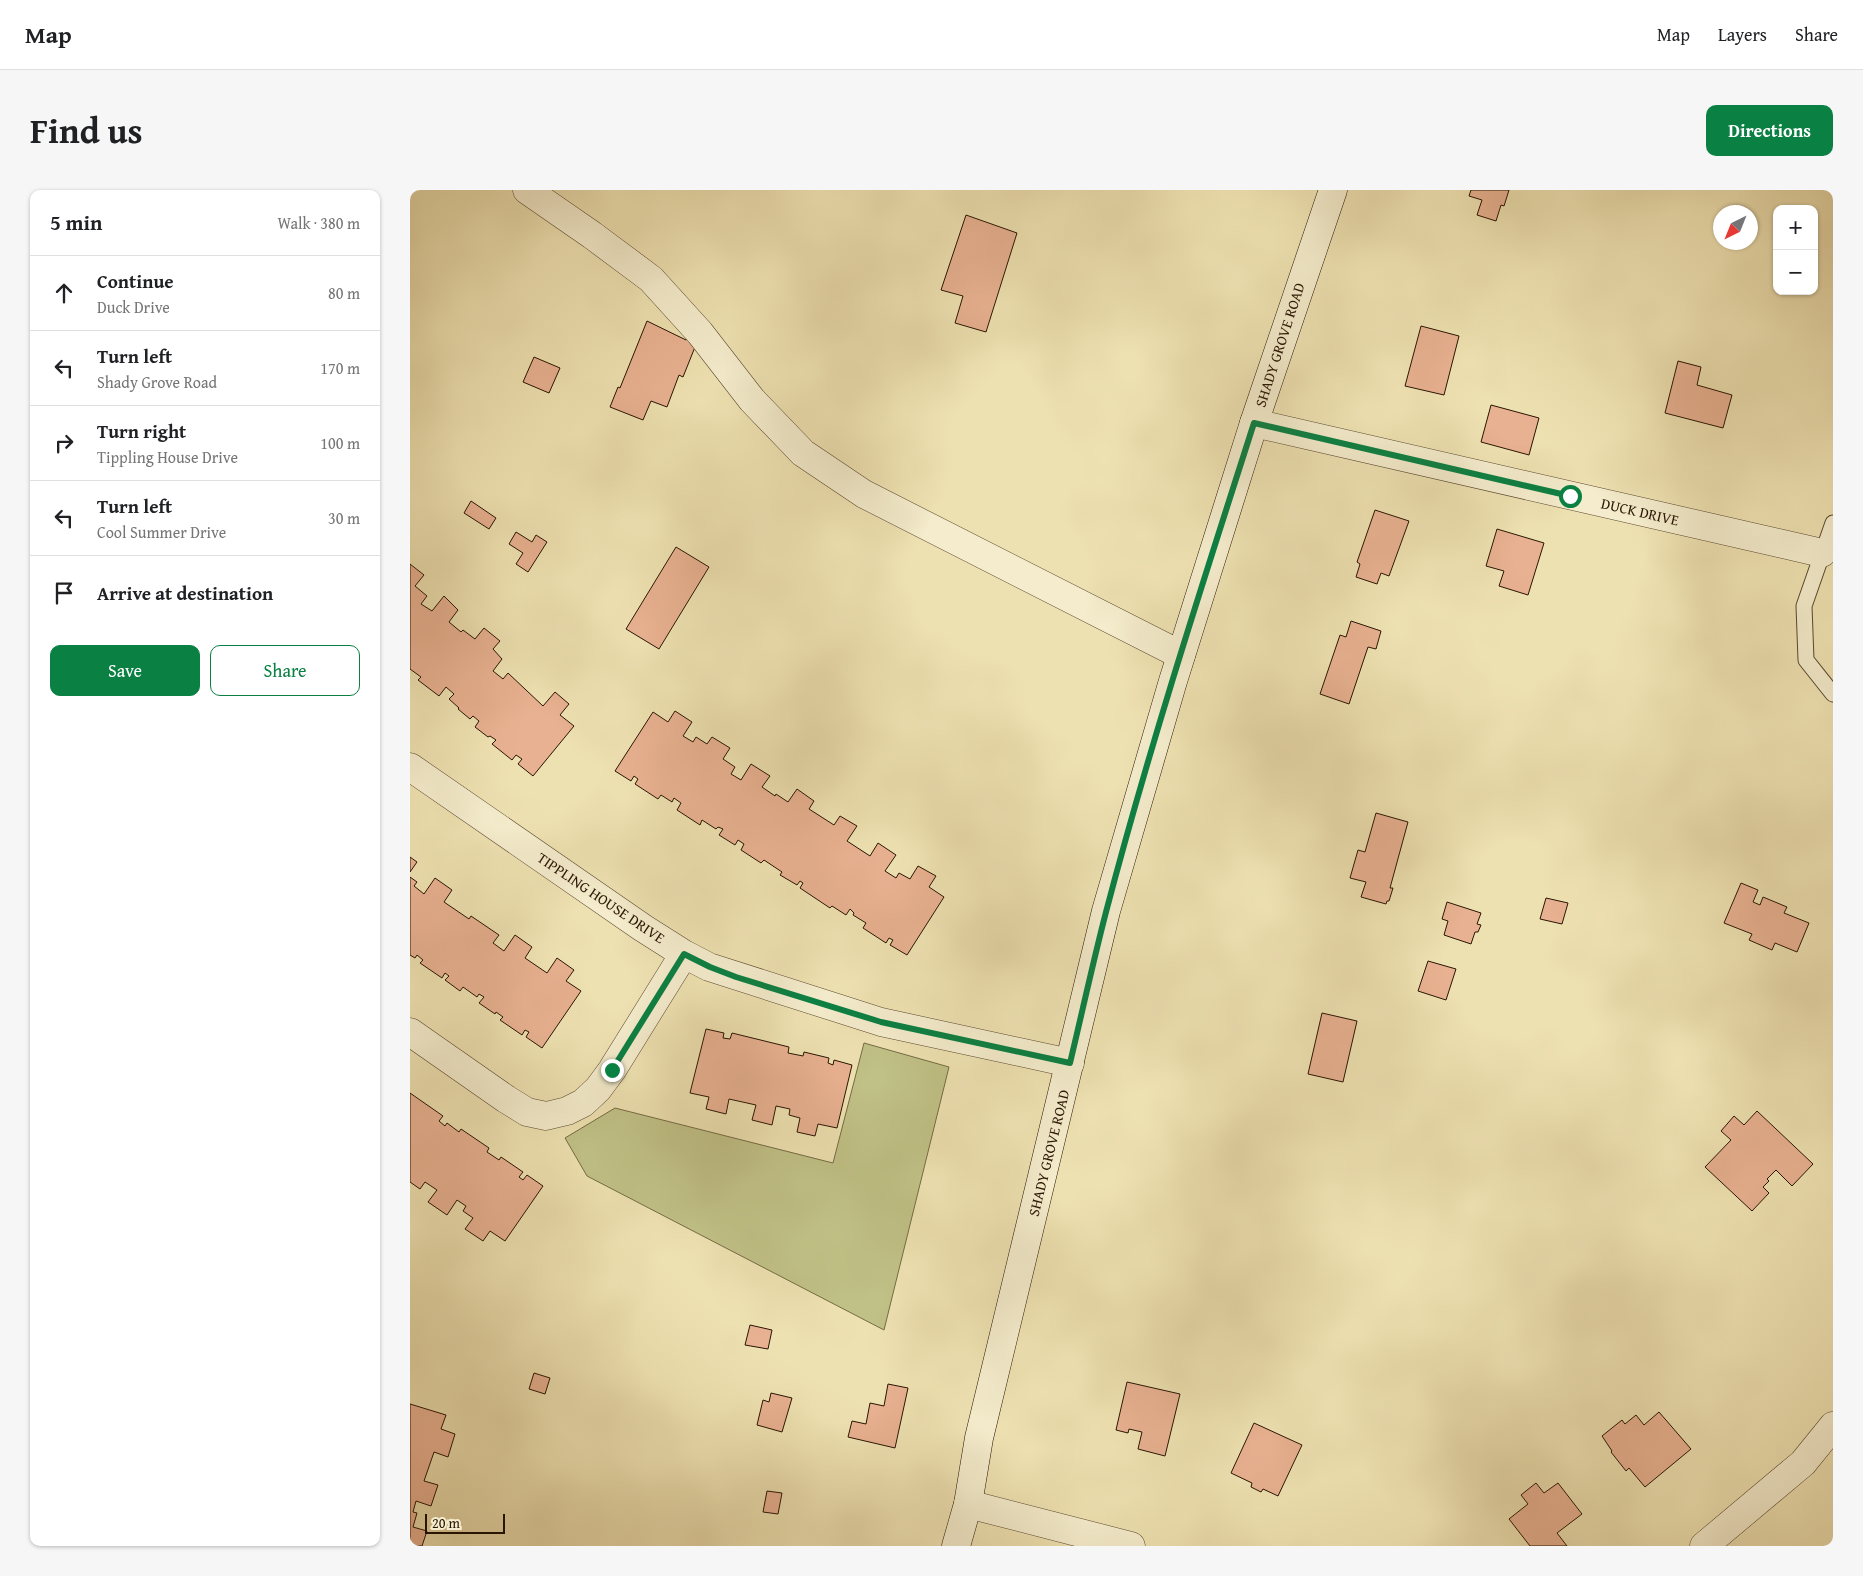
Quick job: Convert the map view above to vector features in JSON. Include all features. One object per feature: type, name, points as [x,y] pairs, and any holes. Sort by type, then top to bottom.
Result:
[{"type":"street","points":[[527,190],[651,279],[700,333],[752,400],[803,453],[864,494],[1181,655]]},
{"type":"street","name":"SHADY GROVE ROAD","points":[[956,1546],[968,1504],[982,1428],[1106,911],[1181,655],[1254,423],[1333,190]]},
{"type":"street","name":"DUCK DRIVE","points":[[1254,423],[1822,553]]},
{"type":"street","name":"TIPPLING HOUSE DRIVE","points":[[410,766],[684,954],[710,967],[736,977],[881,1022],[1070,1063]]},
{"type":"street","points":[[410,1032],[527,1112],[546,1116],[567,1111],[583,1103],[598,1089],[612,1070],[684,954]]},
{"type":"street","points":[[1704,1546],[1803,1463],[1833,1426]]},
{"type":"street","points":[[968,1504],[1131,1546]]},
{"type":"lane","points":[[1833,523],[1804,606],[1806,660],[1833,694]]},
{"type":"green space","points":[[864,1043],[949,1067],[884,1330],[587,1176],[565,1138],[615,1108],[833,1163]]},
{"type":"building","points":[[1471,190],[1509,190],[1504,206],[1501,205],[1496,221],[1477,215],[1482,200],[1469,196]]},
{"type":"building","points":[[966,215],[1017,233],[986,332],[955,323],[963,296],[941,290]]},
{"type":"building","points":[[647,321],[686,340],[688,337],[697,342],[683,377],[679,375],[667,407],[651,401],[643,420],[610,407],[618,387],[620,388]]},
{"type":"building","points":[[1421,326],[1459,336],[1444,395],[1405,386]]},
{"type":"building","points":[[534,357],[560,368],[549,393],[523,382]]},
{"type":"building","points":[[1678,361],[1701,367],[1697,385],[1732,395],[1723,428],[1665,413]]},
{"type":"building","points":[[1491,405],[1539,418],[1529,455],[1481,442]]},
{"type":"building","points":[[471,501],[496,518],[489,529],[464,513]]},
{"type":"building","points":[[1375,510],[1409,521],[1389,576],[1381,573],[1377,584],[1356,577],[1360,564],[1357,562]]},
{"type":"building","points":[[1497,529],[1544,543],[1528,595],[1499,586],[1504,571],[1486,566]]},
{"type":"building","points":[[516,532],[532,542],[536,535],[547,542],[528,572],[516,564],[523,553],[509,544]]},
{"type":"building","points":[[676,547],[709,567],[659,649],[626,629]]},
{"type":"building","points":[[410,564],[424,575],[415,586],[427,596],[421,604],[432,611],[444,596],[458,610],[449,622],[461,632],[463,630],[475,639],[484,628],[500,641],[493,649],[502,659],[493,671],[503,679],[508,673],[543,706],[555,692],[569,704],[560,715],[574,726],[533,776],[518,764],[522,759],[516,755],[512,760],[492,744],[496,740],[490,736],[488,737],[475,727],[479,721],[473,716],[470,719],[458,709],[449,699],[454,694],[446,687],[439,696],[418,680],[421,677],[410,669]]},
{"type":"building","points":[[1351,621],[1381,631],[1376,649],[1368,647],[1349,704],[1320,694],[1340,635],[1346,637]]},
{"type":"building","points":[[675,711],[692,722],[683,736],[693,742],[696,737],[707,744],[712,737],[730,748],[723,759],[735,767],[731,774],[741,780],[751,764],[770,776],[762,787],[775,796],[776,794],[788,802],[797,789],[814,801],[809,809],[834,825],[840,816],[857,826],[847,841],[870,856],[878,843],[896,855],[885,871],[896,878],[899,873],[910,879],[918,866],[936,876],[929,887],[944,897],[907,955],[890,945],[893,940],[889,938],[886,943],[863,928],[866,923],[853,915],[854,913],[850,909],[846,915],[832,906],[830,908],[800,888],[803,883],[800,881],[797,885],[780,875],[782,872],[764,860],[761,863],[741,850],[744,844],[738,840],[735,845],[719,835],[723,829],[718,827],[716,829],[702,820],[700,825],[677,810],[681,803],[674,798],[672,802],[661,795],[658,799],[635,784],[638,779],[634,776],[631,781],[615,771],[653,712],[668,722]]},
{"type":"building","points":[[1376,813],[1408,822],[1390,888],[1393,888],[1389,901],[1386,904],[1361,897],[1366,882],[1350,878],[1358,850],[1365,852]]},
{"type":"building","points":[[410,857],[417,862],[410,872]]},
{"type":"building","points":[[410,877],[417,882],[414,886],[424,894],[435,878],[452,890],[444,902],[469,919],[471,916],[499,935],[493,943],[504,951],[515,935],[532,947],[525,958],[547,973],[557,958],[574,970],[566,981],[581,991],[542,1048],[526,1037],[529,1032],[525,1030],[522,1035],[500,1020],[503,1017],[479,1003],[484,997],[479,994],[477,997],[463,987],[460,991],[445,980],[449,976],[445,973],[442,978],[420,963],[423,960],[417,955],[415,958],[410,955]]},
{"type":"building","points":[[1741,883],[1758,890],[1753,902],[1760,905],[1763,897],[1787,907],[1784,913],[1809,923],[1797,952],[1775,943],[1772,950],[1749,940],[1752,934],[1724,923]]},
{"type":"building","points":[[1546,898],[1568,903],[1562,924],[1540,919]]},
{"type":"building","points":[[1447,902],[1481,913],[1477,924],[1481,925],[1478,932],[1475,932],[1471,944],[1444,935],[1448,921],[1442,919]]},
{"type":"building","points":[[1428,961],[1456,969],[1446,1000],[1418,991]]},
{"type":"building","points":[[1322,1013],[1357,1021],[1343,1082],[1308,1074]]},
{"type":"building","points":[[706,1029],[724,1033],[723,1038],[730,1039],[732,1033],[789,1047],[788,1053],[803,1056],[804,1052],[829,1058],[828,1063],[833,1065],[834,1060],[852,1065],[837,1128],[818,1124],[815,1136],[797,1132],[800,1118],[789,1115],[790,1109],[776,1106],[772,1125],[752,1120],[756,1105],[729,1099],[726,1114],[706,1109],[709,1097],[690,1093]]},
{"type":"building","points":[[410,1093],[443,1116],[439,1121],[445,1126],[447,1123],[459,1132],[461,1129],[489,1148],[487,1152],[499,1160],[501,1157],[523,1172],[519,1177],[523,1180],[527,1175],[543,1186],[505,1241],[490,1231],[483,1241],[465,1229],[473,1218],[463,1211],[466,1206],[457,1200],[447,1215],[428,1202],[437,1190],[425,1182],[420,1189],[410,1182]]},
{"type":"building","points":[[1757,1111],[1813,1164],[1792,1186],[1776,1170],[1767,1179],[1769,1181],[1763,1187],[1769,1193],[1752,1211],[1705,1167],[1731,1140],[1721,1131],[1734,1116],[1744,1125]]},
{"type":"building","points":[[750,1325],[772,1330],[768,1349],[745,1345]]},
{"type":"building","points":[[534,1373],[550,1378],[545,1394],[529,1389]]},
{"type":"building","points":[[1127,1382],[1180,1394],[1165,1456],[1138,1449],[1142,1432],[1129,1429],[1128,1433],[1116,1430]]},
{"type":"building","points":[[888,1384],[908,1388],[895,1448],[848,1437],[852,1421],[866,1424],[870,1403],[884,1406]]},
{"type":"building","points":[[771,1393],[792,1398],[782,1432],[757,1425],[763,1400],[769,1402]]},
{"type":"building","points":[[410,1404],[446,1415],[441,1429],[455,1434],[448,1457],[434,1452],[424,1481],[438,1485],[431,1506],[416,1501],[413,1512],[417,1513],[413,1527],[427,1531],[422,1546],[410,1546]]},
{"type":"building","points":[[1659,1412],[1691,1449],[1645,1487],[1629,1468],[1626,1471],[1611,1452],[1602,1436],[1622,1420],[1625,1424],[1636,1415],[1644,1425]]},
{"type":"building","points":[[1254,1423],[1302,1445],[1278,1496],[1263,1489],[1261,1492],[1251,1487],[1252,1483],[1231,1473]]},
{"type":"building","points":[[1536,1483],[1544,1493],[1558,1483],[1582,1514],[1557,1533],[1567,1546],[1530,1546],[1509,1519],[1528,1504],[1521,1495]]},
{"type":"building","points":[[767,1491],[782,1493],[778,1514],[763,1512]]},
{"type":"route","points":[[612,1070],[684,954],[736,977],[881,1022],[1070,1063],[1106,911],[1173,681],[1254,423],[1570,496]]}]
